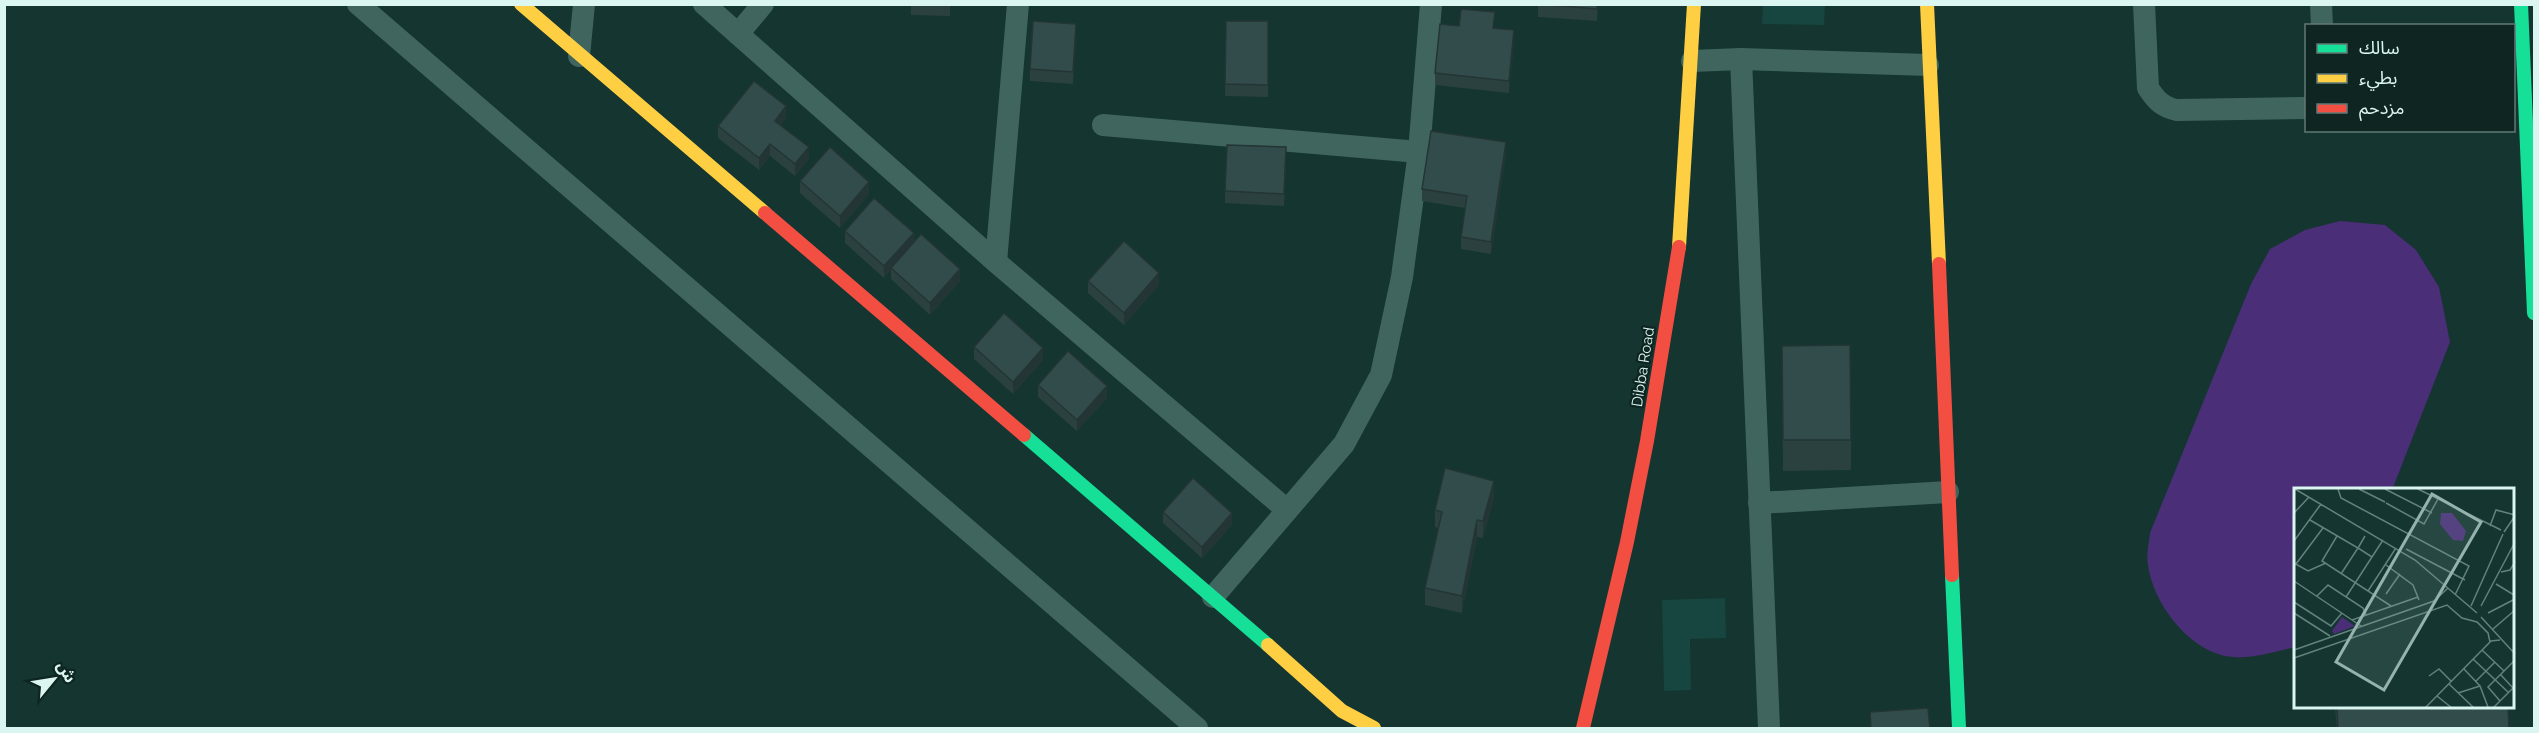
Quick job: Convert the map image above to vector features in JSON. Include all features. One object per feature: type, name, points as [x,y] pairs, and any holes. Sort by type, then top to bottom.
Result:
[{"type":"street","points":[[358,4],[1197,729]]},
{"type":"street","points":[[521,4],[1342,711],[1374,729]]},
{"type":"street","points":[[579,56],[584,4]]},
{"type":"street","points":[[704,4],[996,262],[1287,510]]},
{"type":"street","points":[[738,34],[763,4]]},
{"type":"street","points":[[996,262],[1018,4]]},
{"type":"street","points":[[1212,597],[1344,444],[1381,375],[1402,277],[1419,152],[1431,4]]},
{"type":"street","name":"Dibba Road","points":[[1583,729],[1627,542],[1647,441],[1680,247],[1694,4]]},
{"type":"street","points":[[1927,4],[1959,729]]},
{"type":"street","points":[[2144,4],[2148,88],[2155,99],[2166,108],[2177,110],[2305,108]]},
{"type":"street","points":[[2321,4],[2322,24]]},
{"type":"street","points":[[2521,4],[2520,96],[2532,166],[2535,314]]},
{"type":"street","points":[[1741,59],[1769,729]]},
{"type":"street","points":[[1692,61],[1741,59],[1929,64]]},
{"type":"street","points":[[1103,125],[1419,152]]},
{"type":"street","points":[[1760,503],[1948,492]]},
{"type":"shaded area","points":[[1763,5],[1825,5],[1824,25],[1762,24]]},
{"type":"shaded area","points":[[2340,221],[2385,225],[2416,250],[2439,287],[2450,342],[2393,488],[2294,488],[2294,647],[2248,657],[2217,654],[2189,637],[2166,610],[2157,595],[2147,561],[2150,533],[2251,284],[2270,249],[2305,230]]},
{"type":"shaded area","points":[[1725,598],[1726,638],[1690,639],[1691,690],[1664,691],[1662,600]]},
{"type":"building","points":[[1538,4],[1597,4],[1597,9]]},
{"type":"building","points":[[1461,9],[1495,12],[1493,28],[1514,30],[1509,81],[1435,73],[1440,24],[1459,26]]},
{"type":"building","points":[[1033,21],[1076,24],[1073,72],[1030,69]]},
{"type":"building","points":[[1226,21],[1268,21],[1268,85],[1225,84]]},
{"type":"building","points":[[754,81],[786,106],[775,121],[809,147],[795,164],[770,144],[759,158],[718,126]]},
{"type":"building","points":[[1431,131],[1506,142],[1491,242],[1461,237],[1467,196],[1422,189]]},
{"type":"building","points":[[1227,145],[1286,147],[1284,194],[1225,191]]},
{"type":"building","points":[[830,147],[869,182],[840,216],[800,181]]},
{"type":"building","points":[[874,198],[914,233],[884,266],[845,231]]},
{"type":"building","points":[[921,234],[960,269],[930,303],[891,268]]},
{"type":"building","points":[[1124,241],[1159,273],[1124,313],[1088,281]]},
{"type":"building","points":[[1004,313],[1043,348],[1013,382],[974,347]]},
{"type":"building","points":[[1850,345],[1851,440],[1783,440],[1782,346]]},
{"type":"building","points":[[1068,351],[1107,386],[1077,420],[1038,385]]},
{"type":"building","points":[[1445,468],[1494,481],[1483,521],[1477,520],[1462,596],[1425,588],[1442,512],[1435,510]]},
{"type":"building","points":[[1193,478],[1232,513],[1202,547],[1163,512]]},
{"type":"building","points":[[1928,708],[1930,729],[1871,729],[1870,712]]},
{"type":"building","points":[[2337,709],[2508,709],[2509,729],[2338,729]]},
{"type":"traffic: fast","points":[[2521,4],[2534,313]]},
{"type":"traffic: fast","points":[[1024,435],[1268,645]]},
{"type":"traffic: fast","points":[[1952,575],[1959,728]]},
{"type":"traffic: slow","points":[[521,4],[765,213]]},
{"type":"traffic: slow","points":[[1679,247],[1694,4]]},
{"type":"traffic: slow","points":[[1927,4],[1939,264]]},
{"type":"traffic: slow","points":[[1268,645],[1342,711],[1374,728]]},
{"type":"traffic: jam","points":[[765,213],[1024,435]]},
{"type":"traffic: jam","points":[[1583,728],[1627,542],[1647,441],[1679,247]]},
{"type":"traffic: jam","points":[[1939,264],[1952,575]]}]
